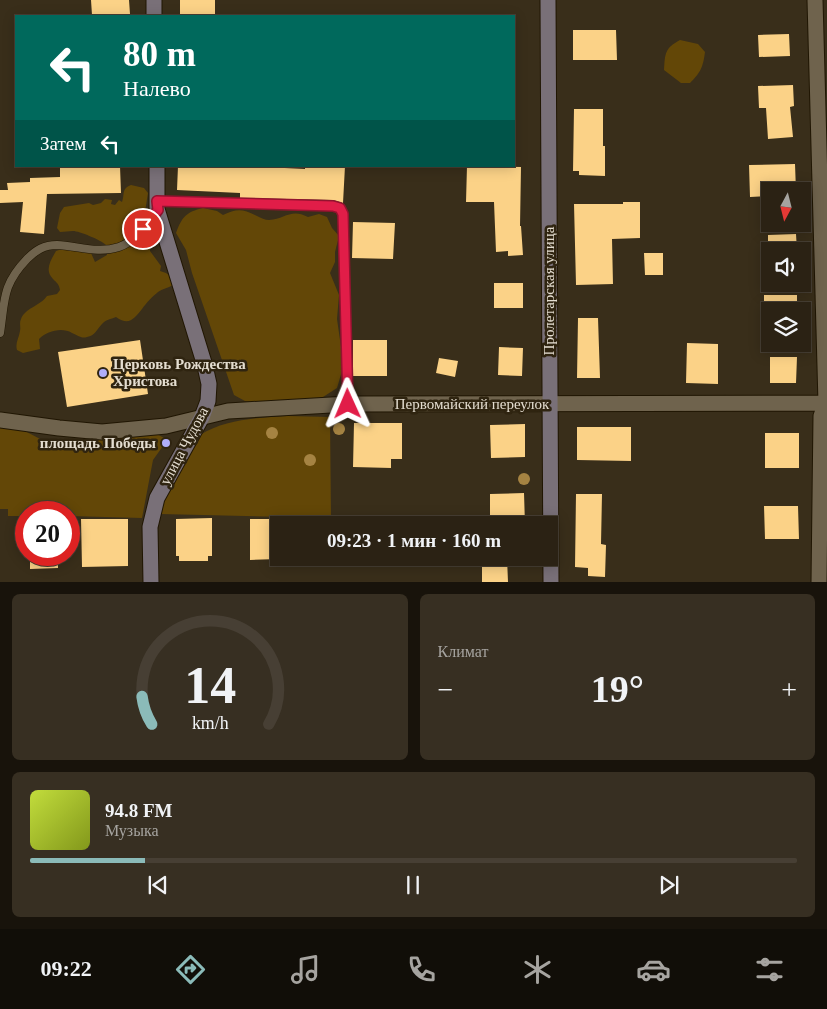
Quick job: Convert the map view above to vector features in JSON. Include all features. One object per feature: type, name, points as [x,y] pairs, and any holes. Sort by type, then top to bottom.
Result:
[{"type":"street","points":[[154,0],[154,15]]},
{"type":"street","name":"Пролетарская улица","points":[[548,0],[551,582]]},
{"type":"street","points":[[815,0],[827,403],[820,416],[819,582]]},
{"type":"street","name":"улица Чудова","points":[[151,582],[150,527],[157,498],[202,417],[208,400],[209,384],[157,206],[156,167]]},
{"type":"street","name":"Первомайский переулок","points":[[0,420],[102,432],[166,426],[228,411],[348,404],[827,403]]},
{"type":"lane","points":[[0,333],[8,285],[19,268],[42,247],[58,245],[88,250],[119,247],[138,235],[157,206],[323,206],[340,208],[343,214],[348,404]]},
{"type":"shaded area","points":[[680,40],[698,44],[705,52],[701,69],[690,83],[681,83],[664,70],[667,52],[671,46]]},
{"type":"shaded area","points":[[131,185],[144,188],[148,193],[145,212],[152,226],[150,251],[161,266],[160,271],[173,278],[173,285],[156,294],[131,320],[124,321],[116,317],[103,323],[92,335],[85,337],[64,330],[55,331],[39,339],[40,349],[23,353],[17,350],[16,345],[23,315],[47,296],[57,294],[60,290],[49,272],[49,265],[56,251],[62,249],[91,253],[95,262],[107,255],[106,245],[95,238],[76,231],[60,232],[57,228],[60,213],[64,207],[89,203],[93,205],[101,203],[105,199],[112,200],[111,204],[115,205],[119,200],[122,202],[125,190]]},
{"type":"shaded area","points":[[203,208],[217,211],[223,215],[236,210],[244,211],[268,220],[292,214],[308,217],[319,214],[327,217],[332,228],[339,236],[335,252],[335,262],[330,273],[339,295],[337,319],[342,371],[337,388],[323,397],[308,401],[264,404],[245,401],[234,395],[192,273],[186,250],[176,233],[185,216],[192,211]]},
{"type":"shaded area","points":[[287,416],[330,417],[331,516],[160,514],[166,494],[200,435],[231,422]]},
{"type":"shaded area","points":[[0,426],[25,431],[59,449],[92,437],[155,433],[164,438],[163,446],[153,460],[142,518],[80,516],[80,501],[15,501],[15,516],[8,516],[8,509],[0,509]]},
{"type":"building","points":[[91,0],[129,0],[130,14],[92,15]]},
{"type":"building","points":[[180,0],[215,0],[215,15],[180,15]]},
{"type":"building","points":[[573,30],[616,30],[617,60],[573,60]]},
{"type":"building","points":[[789,34],[790,56],[759,57],[758,35]]},
{"type":"building","points":[[793,85],[794,106],[790,107],[793,137],[768,139],[766,108],[759,108],[758,86]]},
{"type":"building","points":[[574,109],[603,109],[605,176],[579,175],[579,171],[573,171]]},
{"type":"building","points":[[795,164],[796,182],[761,182],[761,196],[750,197],[749,165]]},
{"type":"building","points":[[60,167],[120,167],[121,193],[47,194],[44,234],[20,232],[23,202],[0,203],[0,190],[8,190],[7,183],[30,182],[30,178],[60,177]]},
{"type":"building","points":[[178,167],[305,169],[305,167],[345,167],[343,203],[333,200],[240,198],[240,193],[177,190]]},
{"type":"building","points":[[467,167],[521,167],[520,226],[523,255],[508,256],[508,251],[496,252],[494,202],[466,202]]},
{"type":"building","points":[[623,202],[640,202],[640,238],[612,239],[613,284],[576,285],[574,204],[623,204]]},
{"type":"building","points":[[353,222],[395,223],[393,259],[352,258]]},
{"type":"building","points":[[796,234],[796,242],[768,242],[768,235]]},
{"type":"building","points":[[644,253],[663,253],[663,275],[645,275]]},
{"type":"building","points":[[494,283],[523,283],[523,308],[494,308]]},
{"type":"building","points":[[764,295],[797,295],[797,302],[764,302]]},
{"type":"building","points":[[578,318],[598,318],[600,378],[577,378]]},
{"type":"building","name":"Церковь Рождества Христова","points":[[140,340],[148,394],[67,407],[58,352]]},
{"type":"building","points":[[353,340],[387,340],[387,376],[353,376]]},
{"type":"building","points":[[687,343],[718,344],[718,384],[686,383]]},
{"type":"building","points":[[499,347],[523,348],[522,376],[498,375]]},
{"type":"building","points":[[770,357],[797,357],[796,383],[770,383]]},
{"type":"building","points":[[439,358],[458,361],[455,377],[436,373]]},
{"type":"building","points":[[354,423],[402,423],[402,459],[391,459],[391,468],[353,467]]},
{"type":"building","points":[[525,424],[525,457],[491,458],[490,425]]},
{"type":"building","points":[[577,427],[631,427],[631,461],[577,460]]},
{"type":"building","points":[[765,433],[799,433],[799,468],[765,468]]},
{"type":"building","points":[[524,493],[525,516],[490,516],[490,494]]},
{"type":"building","points":[[576,494],[602,494],[601,544],[606,545],[605,577],[588,576],[588,568],[575,567]]},
{"type":"building","points":[[764,506],[798,506],[799,539],[765,539]]},
{"type":"building","points":[[212,518],[212,556],[208,556],[208,561],[179,561],[179,556],[176,556],[176,519]]},
{"type":"building","points":[[81,519],[128,519],[128,566],[82,567]]},
{"type":"building","points":[[250,519],[270,519],[270,559],[250,560]]},
{"type":"building","points":[[30,566],[58,566],[58,568],[30,569]]},
{"type":"building","points":[[482,566],[507,566],[508,582],[482,582]]},
{"type":"place","name":"Церковь Рождества Христова","points":[[103,373]]},
{"type":"place","name":"площадь Победы","points":[[166,443]]},
{"type":"route","points":[[143,229],[158,210],[157,201],[333,206],[340,208],[343,214],[348,404]]}]
